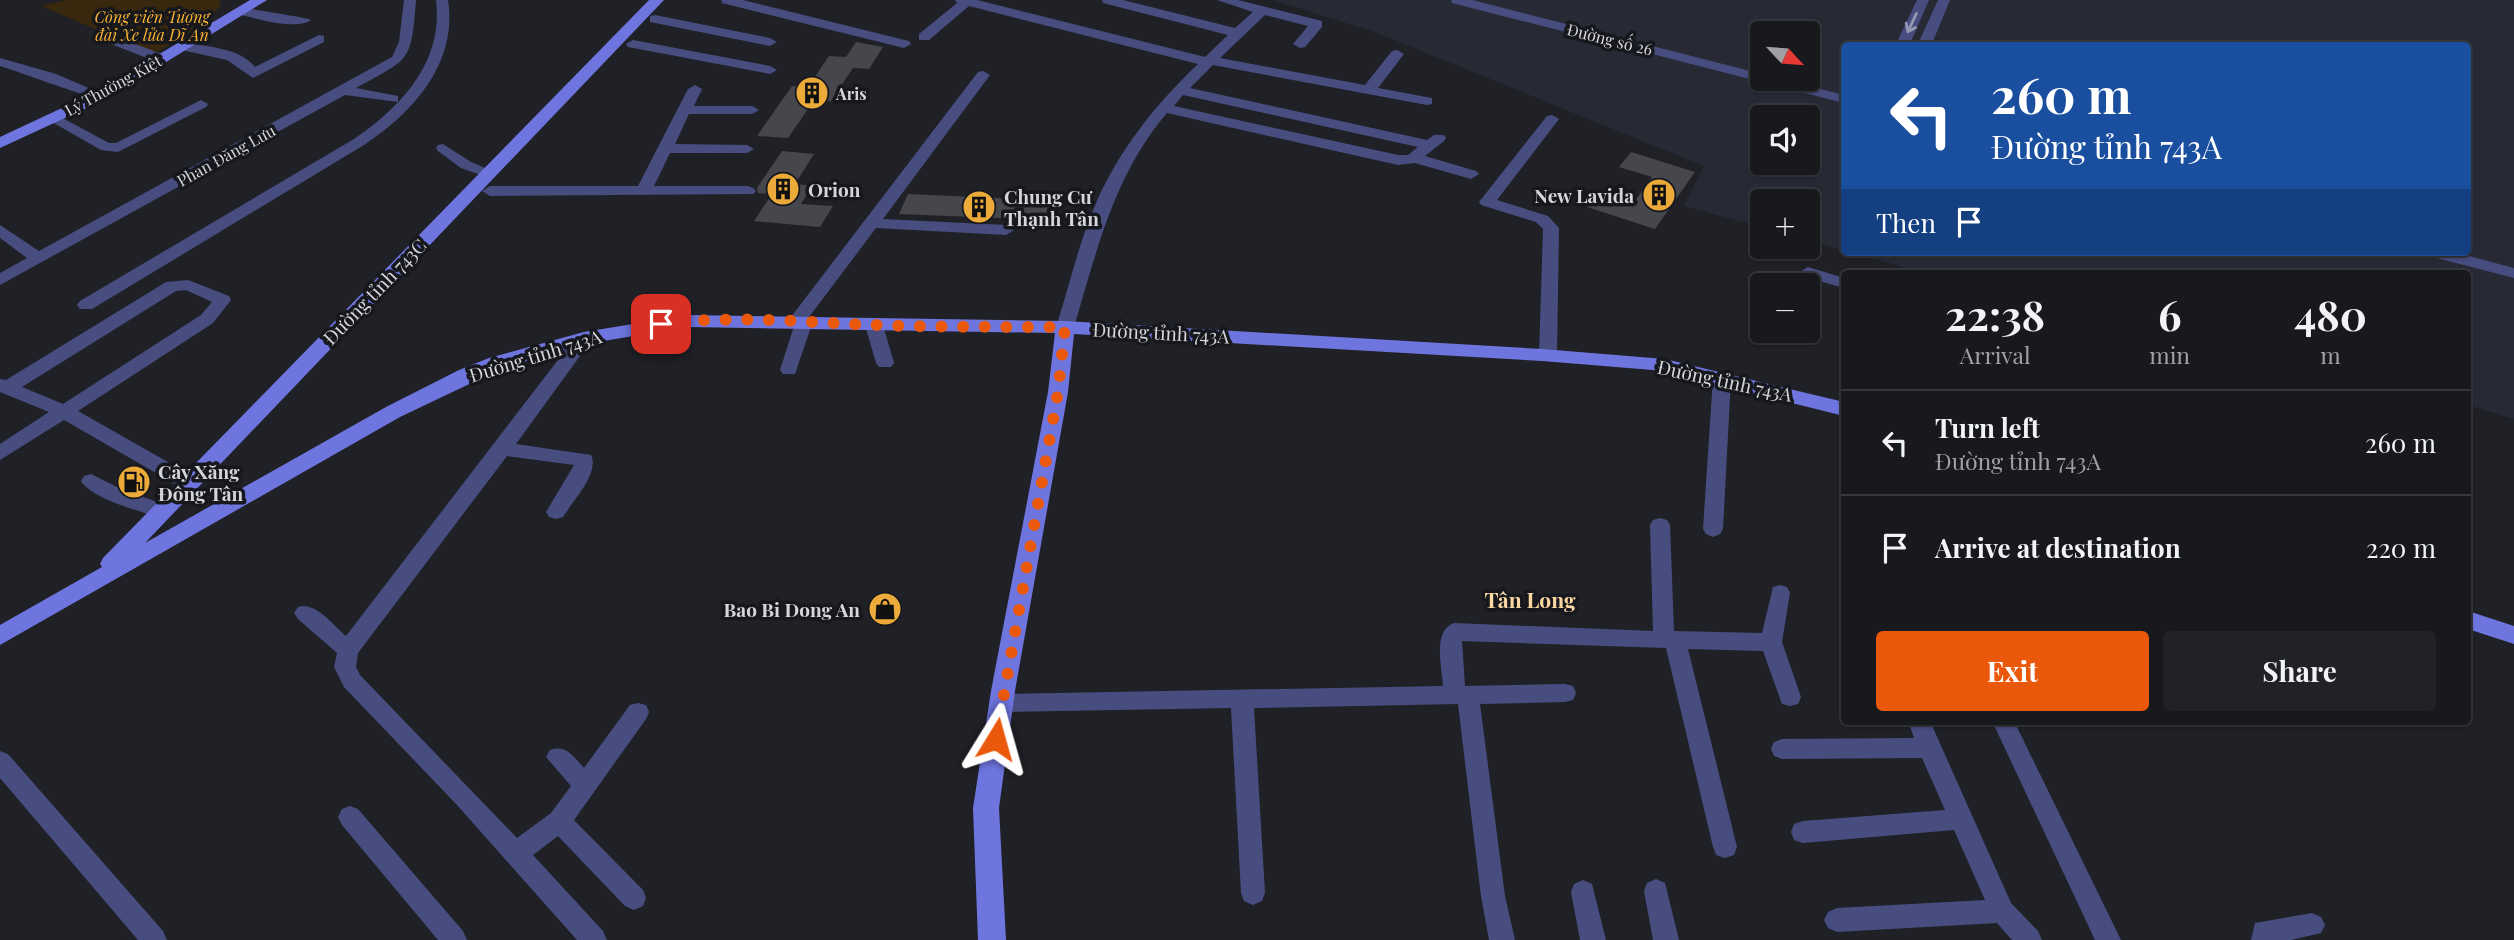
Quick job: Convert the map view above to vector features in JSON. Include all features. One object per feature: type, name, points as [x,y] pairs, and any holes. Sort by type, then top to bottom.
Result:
[{"type":"main road","name":"Lý Thường Kiệt","points":[[0,144],[100,96],[260,0]]},
{"type":"main road","name":"Đường tỉnh 743C","points":[[92,583],[164,516],[489,182],[657,0]]},
{"type":"main road","name":"Đường tỉnh 743C","points":[[141,555],[164,516],[189,483],[489,182],[633,44],[674,0]]},
{"type":"main road","name":"Đường tỉnh 743A","points":[[0,636],[454,380],[496,363],[584,338],[688,321],[1065,327],[1548,355],[1665,365],[1841,408]]},
{"type":"main road","points":[[992,940],[986,808],[1001,703],[1058,392],[1065,327]]},
{"type":"main road","points":[[164,516],[206,519]]},
{"type":"main road","points":[[2471,621],[2514,635]]},
{"type":"street","name":"Phan Đăng Lưu","points":[[0,280],[398,59],[406,42],[411,0]]},
{"type":"street","points":[[86,305],[359,142],[396,115],[415,92],[434,60],[444,22],[442,0]]},
{"type":"street","points":[[727,0],[904,44]]},
{"type":"street","points":[[1108,0],[1237,33]]},
{"type":"street","points":[[1223,0],[1317,24],[1300,44]]},
{"type":"street","points":[[1065,327],[1107,195],[1128,156],[1151,121],[1237,33],[1274,0]]},
{"type":"street","name":"Đường số 26","points":[[1457,0],[1750,74]]},
{"type":"street","points":[[1904,42],[1923,0]]},
{"type":"street","points":[[1926,42],[1944,0]]},
{"type":"street","points":[[925,37],[964,1],[1209,61],[1427,101]]},
{"type":"street","points":[[242,11],[283,20],[304,20]]},
{"type":"street","points":[[655,19],[770,42]]},
{"type":"street","points":[[106,37],[162,59]]},
{"type":"street","points":[[182,47],[236,58],[250,67],[253,74],[319,39]]},
{"type":"street","points":[[633,44],[770,70]]},
{"type":"street","points":[[1369,90],[1397,54]]},
{"type":"street","points":[[0,62],[51,77],[100,96]]},
{"type":"street","points":[[789,370],[801,321],[983,75]]},
{"type":"street","points":[[644,190],[695,89]]},
{"type":"street","points":[[343,90],[393,99]]},
{"type":"street","points":[[1181,90],[1435,141],[1414,158]]},
{"type":"street","name":"Đường số 26","points":[[1814,91],[1841,98]]},
{"type":"street","points":[[52,118],[106,147],[118,148],[201,104]]},
{"type":"street","points":[[1164,108],[1398,160],[1414,158],[1471,173]]},
{"type":"street","points":[[685,110],[752,110]]},
{"type":"street","points":[[1548,355],[1551,228],[1542,219],[1487,202],[1552,119]]},
{"type":"street","points":[[443,148],[489,182],[644,190],[748,191]]},
{"type":"street","points":[[667,148],[747,149]]},
{"type":"street","points":[[871,223],[1006,230]]},
{"type":"street","points":[[0,230],[38,258]]},
{"type":"street","points":[[2450,256],[2514,273]]},
{"type":"street","points":[[1808,272],[1841,282]]},
{"type":"street","points":[[0,453],[207,319],[223,300],[188,285],[172,286],[4,386]]},
{"type":"street","points":[[874,325],[885,363]]},
{"type":"street","points":[[584,338],[503,449],[348,650],[345,667],[352,681],[465,798],[594,940]]},
{"type":"street","points":[[1713,529],[1722,377]]},
{"type":"street","points":[[4,386],[63,411],[189,483]]},
{"type":"street","points":[[503,449],[584,460],[583,470],[556,512]]},
{"type":"street","points":[[91,481],[164,516]]},
{"type":"street","points":[[1660,526],[1669,640],[1725,847]]},
{"type":"street","points":[[1780,593],[1771,642],[1790,696]]},
{"type":"street","points":[[305,613],[348,650]]},
{"type":"street","points":[[1502,940],[1451,635],[1454,632],[1771,642]]},
{"type":"street","points":[[1001,703],[1565,693]]},
{"type":"street","points":[[1242,698],[1253,893]]},
{"type":"street","points":[[515,854],[559,821],[638,712]]},
{"type":"street","points":[[1920,725],[2002,911],[2029,940]]},
{"type":"street","points":[[2005,725],[2108,940]]},
{"type":"street","points":[[1782,749],[1929,748]]},
{"type":"street","points":[[558,757],[585,784]]},
{"type":"street","points":[[0,761],[154,940]]},
{"type":"street","points":[[350,817],[454,940]]},
{"type":"street","points":[[1803,832],[1961,819]]},
{"type":"street","points":[[559,821],[634,898]]},
{"type":"street","points":[[1656,891],[1666,940]]},
{"type":"street","points":[[1583,892],[1592,940]]},
{"type":"street","points":[[1837,920],[2002,911]]},
{"type":"street","points":[[2264,940],[2264,932],[2312,925]]},
{"type":"shaded area","points":[[1273,0],[2514,0],[2514,419],[2471,406],[2471,270],[1914,270],[1866,256],[2471,256],[2471,42],[1841,42],[1841,249],[1820,243],[1820,189],[1750,189],[1750,224],[1684,206],[1704,166],[1375,32]]},
{"type":"green space","name":"Công viên Tượng đài Xe lửa Dĩ An","points":[[66,0],[220,0],[221,5],[204,24],[154,54],[41,6]]},
{"type":"building","name":"Aris","points":[[856,42],[883,47],[869,69],[853,68],[831,101],[814,100],[788,138],[757,136],[792,86],[808,87],[829,56],[846,57]]},
{"type":"building","name":"Orion","points":[[782,151],[814,154],[795,184],[812,186],[801,204],[833,206],[820,227],[754,221],[772,194],[758,193],[757,188]]},
{"type":"building","name":"New Lavida","points":[[1631,152],[1695,172],[1655,229],[1587,207],[1600,190],[1635,201],[1652,177],[1619,167]]},
{"type":"building","name":"Chung Cư Thạnh Tân","points":[[908,194],[1059,201],[1053,220],[899,214]]},
{"type":"place","name":"Aris","points":[[812,93]]},
{"type":"place","name":"Orion","points":[[783,189]]},
{"type":"place","name":"New Lavida","points":[[1659,195]]},
{"type":"place","name":"Chung Cư Thạnh Tân","points":[[979,207]]},
{"type":"place","name":"Cây Xăng Đông Tân","points":[[134,482]]},
{"type":"place","name":"Bao Bi Dong An","points":[[885,609]]},
{"type":"district","name":"Tân Long","points":[[1530,599]]},
{"type":"route","points":[[661,324],[745,320],[874,325],[1065,327],[1058,392],[1041,495],[1025,568],[996,739]]}]
